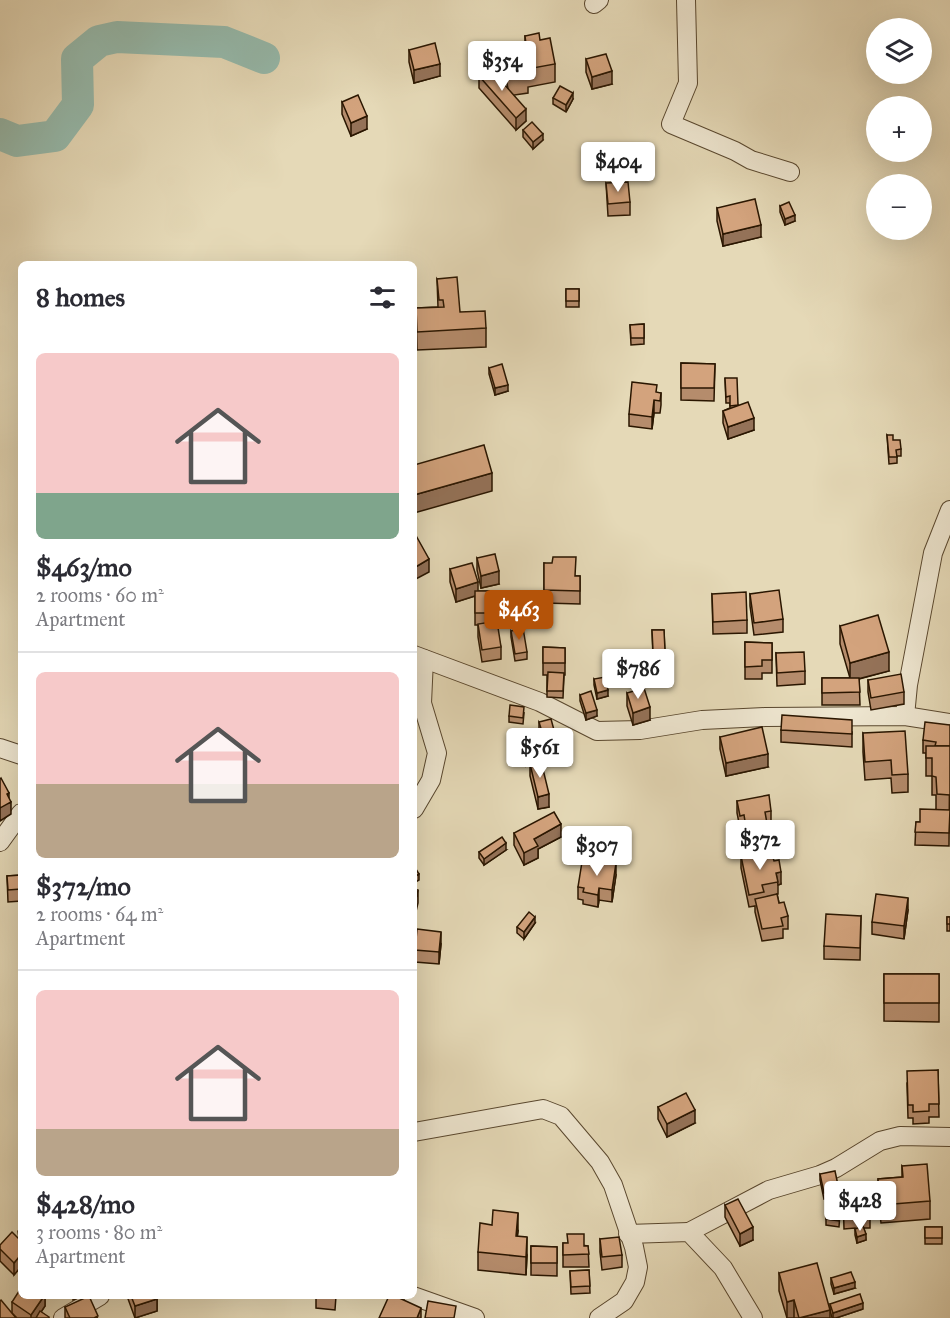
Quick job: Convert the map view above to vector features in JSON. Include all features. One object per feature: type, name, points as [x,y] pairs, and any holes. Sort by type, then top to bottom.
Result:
[{"type":"street","points":[[686,0],[688,83],[671,124],[751,160],[790,172]]},
{"type":"street","points":[[905,716],[911,666],[933,553],[950,510]]},
{"type":"street","points":[[417,804],[431,780],[437,753],[422,703],[419,657],[540,702],[597,731],[640,730],[702,720],[765,717],[905,716],[950,723]]},
{"type":"street","points":[[0,748],[18,754]]},
{"type":"street","points":[[0,842],[18,817]]},
{"type":"street","points":[[417,1131],[543,1109],[561,1116],[600,1162],[613,1185],[634,1247],[638,1267],[635,1281],[624,1301],[599,1318]]},
{"type":"street","points":[[628,1234],[689,1232],[769,1190],[836,1168],[880,1141],[900,1136],[950,1137]]},
{"type":"street","points":[[689,1232],[723,1268],[753,1318]]},
{"type":"street","points":[[417,1297],[475,1318]]},
{"type":"street","points":[[63,1318],[95,1299]]},
{"type":"building","points":[[539,33],[540,40],[550,38],[555,64],[527,69],[528,74],[510,77],[503,44],[514,42],[515,46],[526,44],[525,36]]},
{"type":"building","points":[[435,43],[440,64],[414,70],[409,50]]},
{"type":"building","points":[[606,54],[612,71],[592,77],[586,59]]},
{"type":"building","points":[[489,67],[526,109],[516,118],[479,76]]},
{"type":"building","points":[[560,86],[573,93],[566,105],[553,98]]},
{"type":"building","points":[[358,95],[367,116],[351,123],[342,102]]},
{"type":"building","points":[[532,122],[543,134],[533,142],[523,130]]},
{"type":"building","points":[[628,182],[630,202],[608,204],[606,183]]},
{"type":"building","points":[[755,199],[761,225],[723,234],[717,208]]},
{"type":"building","points":[[789,202],[795,215],[785,219],[780,206]]},
{"type":"building","points":[[457,277],[460,312],[485,311],[486,328],[417,332],[417,308],[444,307],[443,300],[439,300],[437,279]]},
{"type":"building","points":[[566,289],[579,289],[579,301],[566,301]]},
{"type":"building","points":[[644,324],[644,338],[631,338],[630,325]]},
{"type":"building","points":[[681,363],[715,364],[714,388],[681,388]]},
{"type":"building","points":[[502,364],[508,385],[495,388],[489,368]]},
{"type":"building","points":[[725,378],[737,378],[738,405],[730,406],[730,396],[726,397]]},
{"type":"building","points":[[632,382],[657,385],[656,392],[661,393],[660,401],[654,400],[652,417],[629,414]]},
{"type":"building","points":[[748,402],[754,418],[728,427],[723,411]]},
{"type":"building","points":[[887,435],[893,435],[893,440],[900,440],[901,449],[896,450],[897,457],[889,457]]},
{"type":"building","points":[[484,445],[492,473],[417,494],[417,464]]},
{"type":"building","points":[[417,537],[429,559],[417,566]]},
{"type":"building","points":[[495,554],[499,571],[481,576],[477,558]]},
{"type":"building","points":[[553,557],[576,557],[575,576],[580,576],[580,591],[544,590],[544,563],[552,563]]},
{"type":"building","points":[[472,563],[478,582],[456,589],[450,569]]},
{"type":"building","points":[[779,590],[783,619],[754,623],[750,594]]},
{"type":"building","points":[[475,591],[494,591],[494,613],[475,613]]},
{"type":"building","points":[[746,592],[747,620],[713,622],[712,594]]},
{"type":"building","points":[[878,615],[889,652],[850,663],[840,626]]},
{"type":"building","points":[[497,621],[501,647],[482,650],[478,624]]},
{"type":"building","points":[[523,628],[527,652],[515,654],[511,631]]},
{"type":"building","points":[[652,630],[664,630],[665,650],[653,651]]},
{"type":"building","points":[[745,642],[772,643],[772,660],[762,660],[762,666],[745,667]]},
{"type":"building","points":[[543,647],[565,648],[565,663],[543,663]]},
{"type":"building","points":[[804,652],[805,671],[777,673],[776,653]]},
{"type":"building","points":[[548,672],[564,673],[563,691],[547,691]]},
{"type":"building","points":[[901,674],[904,692],[871,698],[868,680]]},
{"type":"building","points":[[605,677],[608,690],[597,693],[594,679]]},
{"type":"building","points":[[822,678],[859,678],[860,692],[822,693]]},
{"type":"building","points":[[644,688],[650,707],[633,713],[627,693]]},
{"type":"building","points":[[591,691],[597,710],[586,713],[580,695]]},
{"type":"building","points":[[510,705],[524,707],[523,718],[509,716]]},
{"type":"building","points":[[782,715],[852,720],[852,734],[781,730]]},
{"type":"building","points":[[551,719],[557,741],[546,745],[539,722]]},
{"type":"building","points":[[925,722],[950,725],[950,746],[935,746],[936,742],[923,740]]},
{"type":"building","points":[[762,727],[768,754],[726,763],[720,737]]},
{"type":"building","points":[[905,731],[908,774],[892,775],[891,760],[865,762],[863,733]]},
{"type":"building","points":[[526,739],[535,754],[526,760],[517,744]]},
{"type":"building","points":[[926,746],[950,746],[950,795],[937,794],[936,777],[932,776],[932,758],[926,758]]},
{"type":"building","points":[[541,761],[549,794],[538,797],[530,764]]},
{"type":"building","points":[[0,779],[11,802],[0,808]]},
{"type":"building","points":[[769,795],[771,811],[765,812],[768,829],[762,830],[763,837],[748,840],[744,815],[740,816],[737,801]]},
{"type":"building","points":[[920,809],[950,810],[949,833],[915,832],[916,822],[920,822]]},
{"type":"building","points":[[554,812],[561,824],[534,839],[538,846],[524,853],[514,833]]},
{"type":"building","points":[[502,837],[506,843],[484,859],[479,852]]},
{"type":"building","points":[[764,851],[764,855],[772,854],[774,861],[779,860],[781,872],[776,873],[778,882],[762,885],[764,892],[749,895],[741,856]]},
{"type":"building","points":[[600,860],[616,863],[612,890],[599,888],[598,895],[583,892],[584,888],[578,887],[582,862],[599,865]]},
{"type":"building","points":[[18,875],[18,889],[8,890],[7,876]]},
{"type":"building","points":[[777,894],[779,903],[784,902],[788,916],[781,918],[783,926],[762,929],[755,899]]},
{"type":"building","points":[[876,894],[908,898],[904,926],[872,922]]},
{"type":"building","points":[[529,912],[535,917],[524,932],[517,927]]},
{"type":"building","points":[[826,914],[861,916],[860,948],[824,946]]},
{"type":"building","points":[[417,929],[441,932],[439,952],[417,950]]},
{"type":"building","points":[[884,974],[939,974],[939,1003],[884,1003]]},
{"type":"building","points":[[938,1070],[939,1104],[929,1104],[929,1111],[913,1112],[913,1105],[908,1105],[907,1071]]},
{"type":"building","points":[[686,1093],[695,1110],[667,1124],[658,1107]]},
{"type":"building","points":[[927,1164],[930,1201],[881,1205],[878,1179],[903,1177],[902,1166]]},
{"type":"building","points":[[835,1171],[839,1190],[824,1193],[820,1174]]},
{"type":"building","points":[[869,1193],[870,1215],[844,1216],[843,1194]]},
{"type":"building","points":[[738,1199],[753,1227],[740,1234],[725,1205]]},
{"type":"building","points":[[828,1206],[840,1207],[839,1221],[826,1219]]},
{"type":"building","points":[[493,1210],[518,1213],[516,1236],[527,1237],[526,1257],[478,1252],[480,1223],[492,1225]]},
{"type":"building","points":[[863,1226],[866,1234],[857,1237],[855,1229]]},
{"type":"building","points":[[925,1227],[942,1227],[942,1238],[925,1238]]},
{"type":"building","points":[[12,1232],[18,1238],[18,1258],[14,1263],[0,1249],[0,1245]]},
{"type":"building","points":[[567,1234],[584,1234],[584,1246],[588,1246],[589,1254],[563,1255],[563,1243],[568,1243]]},
{"type":"building","points":[[619,1237],[622,1255],[602,1257],[600,1239]]},
{"type":"building","points":[[531,1246],[557,1247],[557,1263],[531,1263]]},
{"type":"building","points":[[817,1263],[830,1310],[799,1318],[794,1300],[787,1302],[779,1273]]},
{"type":"building","points":[[589,1270],[590,1286],[571,1287],[570,1271]]},
{"type":"building","points":[[851,1272],[855,1282],[834,1288],[831,1278]]},
{"type":"building","points":[[18,1293],[18,1299],[42,1299],[31,1315],[12,1302]]},
{"type":"building","points":[[860,1294],[863,1303],[833,1313],[830,1304]]},
{"type":"building","points":[[82,1299],[90,1299],[98,1316],[70,1318],[65,1307]]},
{"type":"building","points":[[132,1299],[157,1299],[135,1306]]},
{"type":"building","points":[[388,1299],[402,1299],[421,1308],[417,1318],[379,1318]]},
{"type":"building","points":[[1,1300],[16,1318],[0,1318]]},
{"type":"building","points":[[428,1301],[456,1306],[454,1318],[425,1318]]},
{"type":"building","points":[[40,1311],[49,1317],[36,1318]]},
{"type":"waterway","points":[[0,134],[17,141],[55,136],[78,105],[77,59],[99,41],[117,37],[224,42],[264,58]]}]
